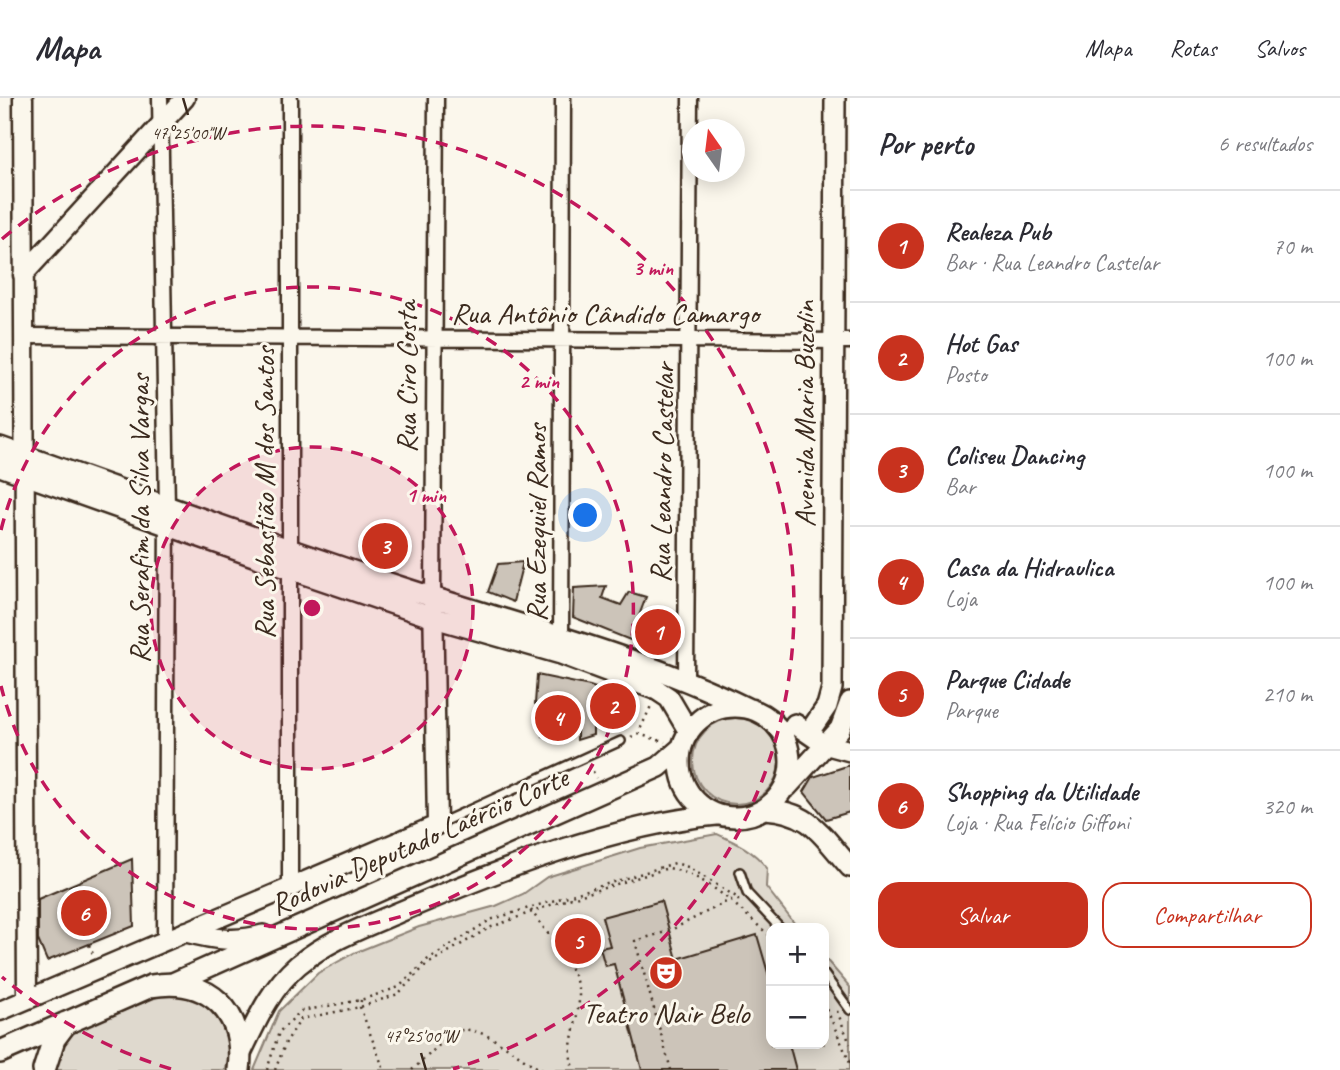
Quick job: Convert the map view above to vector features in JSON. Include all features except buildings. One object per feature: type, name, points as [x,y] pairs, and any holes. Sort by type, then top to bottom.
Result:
[{"type":"main road","name":"Avenida Maria Buzolin","points":[[805,724],[827,706],[832,688],[842,341],[835,98]]},
{"type":"main road","points":[[0,447],[27,466],[290,560],[432,607],[686,680],[770,719],[845,730]]},
{"type":"main road","points":[[0,466],[27,466]]},
{"type":"main road","points":[[561,645],[669,698],[685,739],[682,780],[696,801],[717,815],[750,816],[765,809],[824,744],[845,730],[850,702]]},
{"type":"main road","points":[[685,739],[700,720],[714,711],[730,707],[747,708]]},
{"type":"main road","points":[[770,719],[781,731],[790,754],[788,778],[782,793]]},
{"type":"main road","points":[[805,724],[824,744],[850,751]]},
{"type":"main road","name":"Rodovia Deputado Laércio Corte","points":[[175,982],[659,767],[685,739]]},
{"type":"main road","points":[[765,809],[791,811],[808,820],[850,867]]},
{"type":"main road","name":"Rodovia Deputado Laércio Corte","points":[[240,1062],[271,992],[299,964],[343,936],[458,887],[543,856],[678,818],[717,815]]},
{"type":"main road","points":[[186,932],[220,940],[247,940],[328,916]]},
{"type":"main road","points":[[0,1052],[151,986],[175,982],[209,993],[222,1004],[238,1037],[240,1062]]},
{"type":"main road","points":[[44,1070],[54,1039],[66,1023]]},
{"type":"main road","points":[[0,1045],[22,1042]]},
{"type":"street","points":[[23,98],[27,466],[27,999]]},
{"type":"street","name":"Rua Serafim da Silva Vargas","points":[[160,98],[167,516],[166,940]]},
{"type":"street","points":[[23,275],[185,98]]},
{"type":"street","name":"Rua Sebastião M dos Santos","points":[[290,98],[290,887]]},
{"type":"street","name":"Rua Ciro Costa","points":[[436,98],[432,607],[437,825]]},
{"type":"street","name":"Rua Ezequiel Ramos","points":[[561,645],[563,98]]},
{"type":"street","name":"Rua Leandro Castelar","points":[[686,680],[690,98]]},
{"type":"street","name":"Rua Antônio Cândido Camargo","points":[[24,336],[842,341]]},
{"type":"street","points":[[0,1011],[437,825]]},
{"type":"lane","points":[[437,825],[621,741]]},
{"type":"lane","points":[[740,872],[747,893],[775,923]]},
{"type":"lane","points":[[829,981],[850,1010]]},
{"type":"path","points":[[638,734],[657,690]]},
{"type":"path","points":[[621,741],[638,734],[685,739]]},
{"type":"path","points":[[586,756],[602,791]]},
{"type":"path","points":[[267,1070],[279,1032],[301,1011],[361,1000],[399,988],[427,960],[490,920],[675,863],[688,867],[740,900],[730,900],[669,931],[635,941],[671,1070]]},
{"type":"path","points":[[275,1070],[286,1042],[301,1019],[360,1007],[398,994],[426,965],[489,928],[668,868],[682,871],[730,900],[766,932]]},
{"type":"path","points":[[529,907],[563,954],[579,992],[571,1054],[574,1070]]},
{"type":"path","points":[[361,1000],[360,1007],[384,1070]]},
{"type":"path","points":[[836,1010],[850,1044]]},
{"type":"path","points":[[829,1015],[850,1063]]},
{"type":"path","points":[[412,1070],[455,1033],[469,1029],[486,1035],[542,1070]]},
{"type":"shaded area","points":[[736,718],[752,722],[766,731],[775,745],[779,761],[775,777],[766,791],[752,800],[736,804],[720,800],[706,791],[697,777],[693,761],[697,745],[706,731],[720,722]]},
{"type":"shaded area","points":[[717,834],[744,848],[762,862],[767,868],[766,887],[794,923],[766,923],[766,1049],[829,1049],[829,963],[850,987],[850,1070],[254,1070],[279,1011],[318,973],[354,953],[419,927],[496,906],[523,894],[547,877],[640,848]]},
{"type":"shaded area","points":[[167,993],[198,999],[214,1009],[229,1037],[226,1070],[51,1070],[60,1044],[73,1031]]},
{"type":"place","name":"Coliseu Dancing","points":[[385,546]]},
{"type":"place","name":"Realeza Pub","points":[[658,632]]},
{"type":"place","name":"Hot Gas","points":[[613,706]]},
{"type":"place","name":"Casa da Hidraulica","points":[[558,718]]},
{"type":"place","name":"Shopping da Utilidade","points":[[84,913]]},
{"type":"place","name":"Parque Cidade","points":[[578,941]]},
{"type":"place","name":"Teatro Nair Belo","points":[[666,973]]}]
